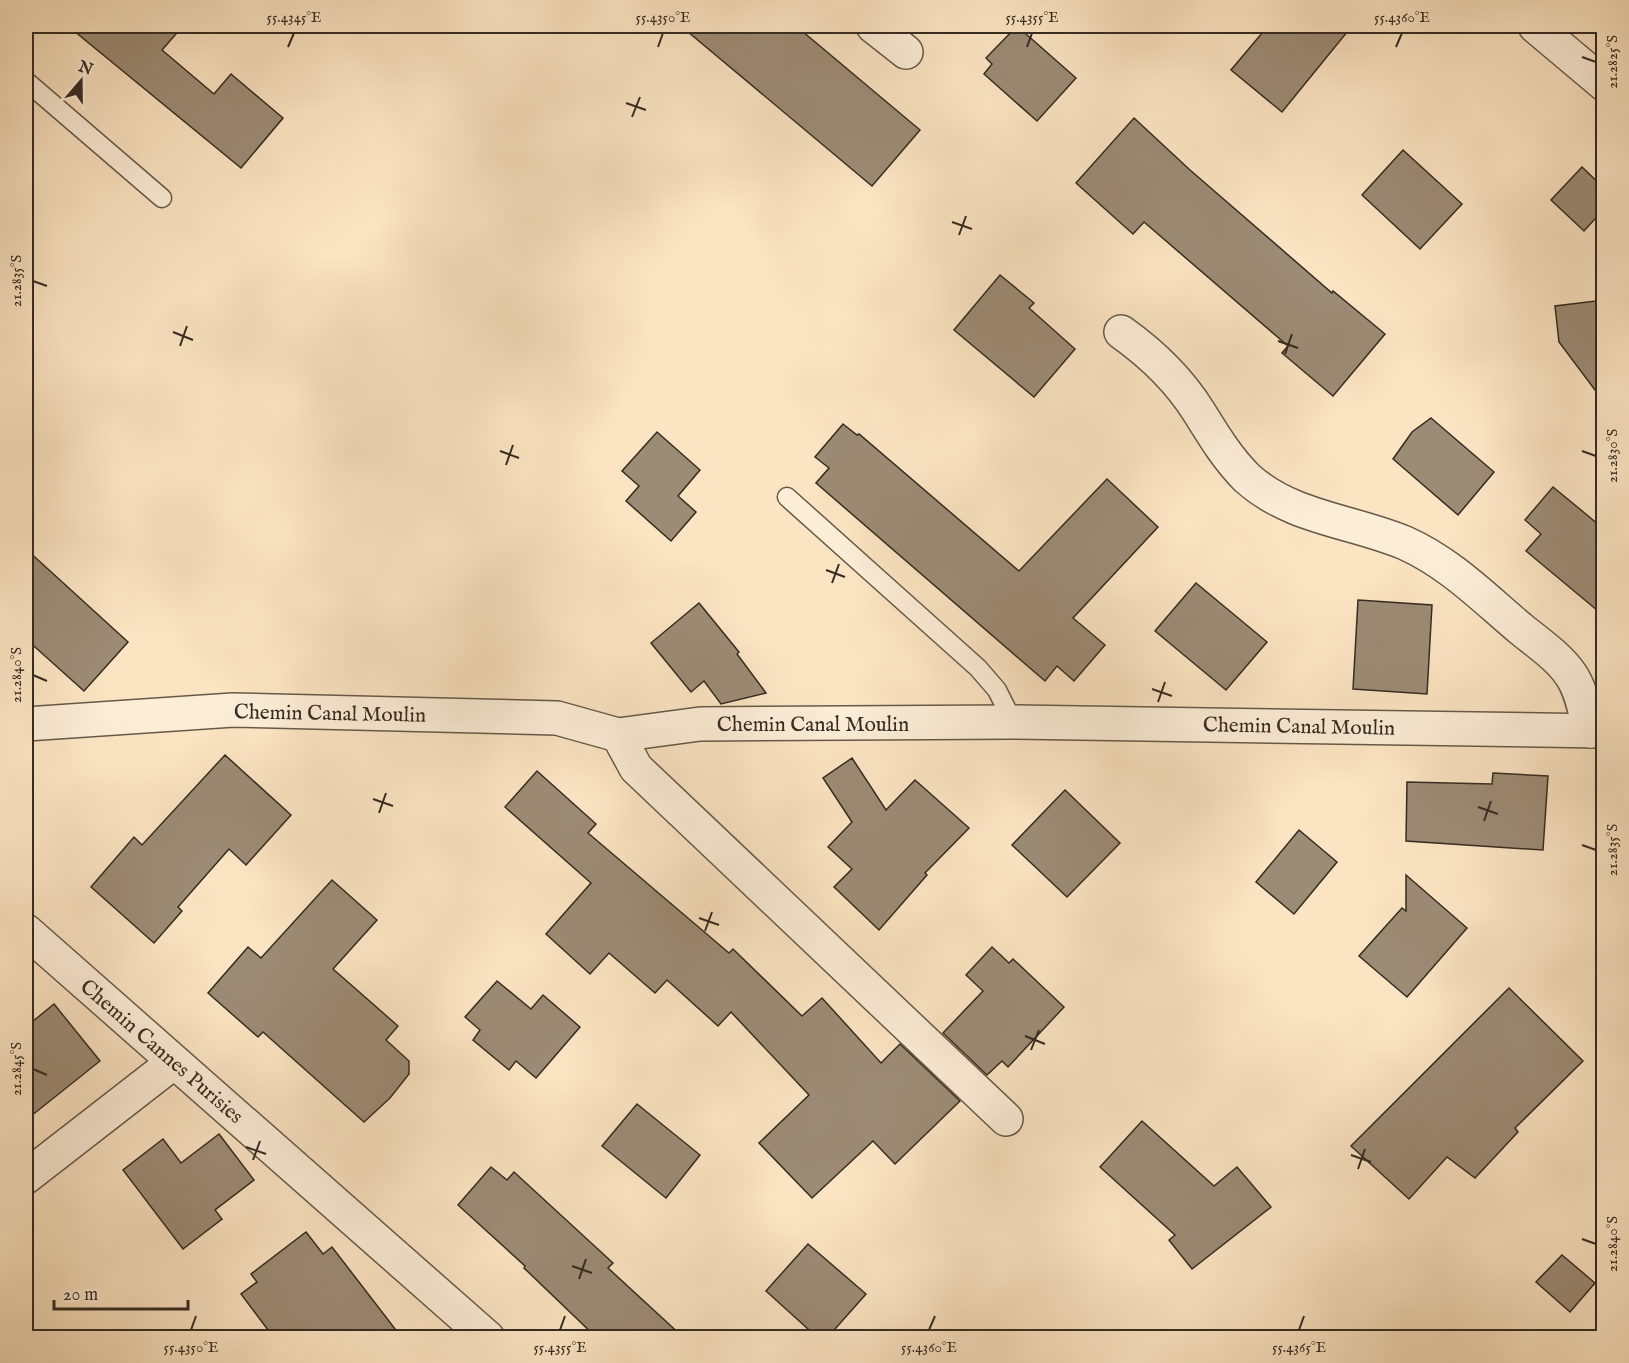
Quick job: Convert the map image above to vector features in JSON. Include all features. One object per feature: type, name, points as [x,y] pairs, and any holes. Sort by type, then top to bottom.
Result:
[{"type":"street","points":[[873,26],[906,52]]},
{"type":"street","points":[[1535,26],[1604,84]]},
{"type":"street","points":[[1121,332],[1146,349],[1164,367],[1198,411],[1219,447],[1248,478],[1283,502],[1324,520],[1405,543],[1442,562],[1554,657],[1571,675],[1597,731]]},
{"type":"street","name":"Chemin Canal Moulin","points":[[26,724],[232,710],[557,718],[618,735],[700,724],[1013,722],[1597,731]]},
{"type":"street","points":[[618,735],[636,768],[1006,1119]]},
{"type":"street","name":"Chemin Cannes Purisies","points":[[26,931],[488,1338]]},
{"type":"street","points":[[26,1177],[174,1062]]},
{"type":"lane","points":[[26,81],[162,198]]},
{"type":"lane","points":[[787,496],[978,668],[997,690],[1013,722]]},
{"type":"building","points":[[68,26],[183,26],[162,50],[214,94],[231,74],[283,118],[241,168]]},
{"type":"building","points":[[681,26],[796,26],[920,130],[872,186]]},
{"type":"building","points":[[1017,26],[1076,78],[1037,121],[984,74],[992,64],[986,58]]},
{"type":"building","points":[[1268,26],[1352,26],[1282,112],[1231,70]]},
{"type":"building","points":[[1134,118],[1190,170],[1332,293],[1333,291],[1385,334],[1333,396],[1282,353],[1288,346],[1144,222],[1133,234],[1076,183]]},
{"type":"building","points":[[1403,150],[1462,204],[1420,249],[1362,195]]},
{"type":"building","points":[[1582,167],[1604,188],[1604,209],[1584,231],[1551,200]]},
{"type":"building","points":[[1000,275],[1034,303],[1029,308],[1075,349],[1034,397],[954,330]]},
{"type":"building","points":[[1604,300],[1604,402],[1559,342],[1555,306]]},
{"type":"building","points":[[1431,418],[1494,472],[1458,515],[1393,459],[1412,432]]},
{"type":"building","points":[[843,424],[857,435],[859,434],[1019,571],[1107,479],[1158,527],[1073,618],[1105,645],[1074,681],[1057,666],[1045,681],[816,483],[829,468],[815,457]]},
{"type":"building","points":[[657,432],[700,470],[678,496],[696,512],[671,541],[626,501],[639,486],[622,471]]},
{"type":"building","points":[[1553,487],[1604,529],[1604,616],[1526,551],[1541,534],[1525,520]]},
{"type":"building","points":[[26,549],[128,642],[84,691],[26,639]]},
{"type":"building","points":[[1196,583],[1267,642],[1226,690],[1155,631]]},
{"type":"building","points":[[1358,600],[1432,605],[1427,694],[1353,689]]},
{"type":"building","points":[[699,603],[739,652],[737,654],[766,693],[721,704],[704,681],[691,692],[651,643]]},
{"type":"building","points":[[225,755],[291,815],[246,865],[229,849],[178,907],[182,911],[154,943],[91,887],[134,837],[142,845]]},
{"type":"building","points":[[852,758],[886,810],[915,780],[969,828],[925,873],[927,875],[879,930],[834,887],[852,869],[828,847],[852,822],[823,778]]},
{"type":"building","points":[[537,771],[596,824],[588,833],[729,953],[733,949],[802,1016],[822,998],[881,1063],[900,1044],[960,1101],[895,1164],[873,1141],[812,1198],[759,1143],[809,1095],[731,1012],[718,1026],[667,980],[655,993],[609,953],[590,974],[546,934],[591,883],[505,807]]},
{"type":"building","points":[[1493,773],[1548,776],[1543,850],[1406,841],[1407,782],[1492,784]]},
{"type":"building","points":[[1065,790],[1120,843],[1067,897],[1012,845]]},
{"type":"building","points":[[1299,830],[1337,862],[1294,914],[1256,882]]},
{"type":"building","points":[[1406,875],[1467,928],[1407,997],[1359,956],[1402,908],[1406,911]]},
{"type":"building","points":[[332,880],[377,920],[333,969],[398,1026],[386,1040],[409,1061],[409,1074],[390,1098],[364,1122],[263,1032],[258,1037],[208,993],[248,947],[261,958]]},
{"type":"building","points":[[992,947],[1009,963],[1013,959],[1064,1007],[1008,1067],[1002,1061],[987,1075],[943,1033],[983,991],[966,975]]},
{"type":"building","points":[[497,981],[531,1009],[543,995],[580,1027],[536,1078],[516,1061],[509,1070],[473,1040],[480,1030],[465,1017]]},
{"type":"building","points":[[1509,988],[1583,1061],[1515,1128],[1518,1132],[1475,1178],[1447,1157],[1409,1199],[1351,1146]]},
{"type":"building","points":[[54,1004],[100,1061],[26,1120],[26,1027]]},
{"type":"building","points":[[637,1104],[700,1155],[666,1198],[602,1146]]},
{"type":"building","points":[[1142,1121],[1214,1186],[1237,1167],[1271,1207],[1192,1269],[1169,1240],[1175,1235],[1100,1167]]},
{"type":"building","points":[[219,1134],[254,1180],[215,1210],[222,1219],[183,1249],[123,1170],[163,1139],[181,1163]]},
{"type":"building","points":[[491,1167],[507,1180],[514,1172],[613,1263],[608,1268],[684,1338],[597,1338],[524,1268],[525,1266],[458,1205]]},
{"type":"building","points":[[306,1232],[323,1254],[332,1247],[402,1338],[274,1338],[241,1294],[257,1282],[251,1274]]},
{"type":"building","points":[[808,1244],[866,1294],[827,1338],[818,1338],[766,1291]]},
{"type":"building","points":[[1562,1255],[1595,1283],[1570,1312],[1536,1282]]}]
